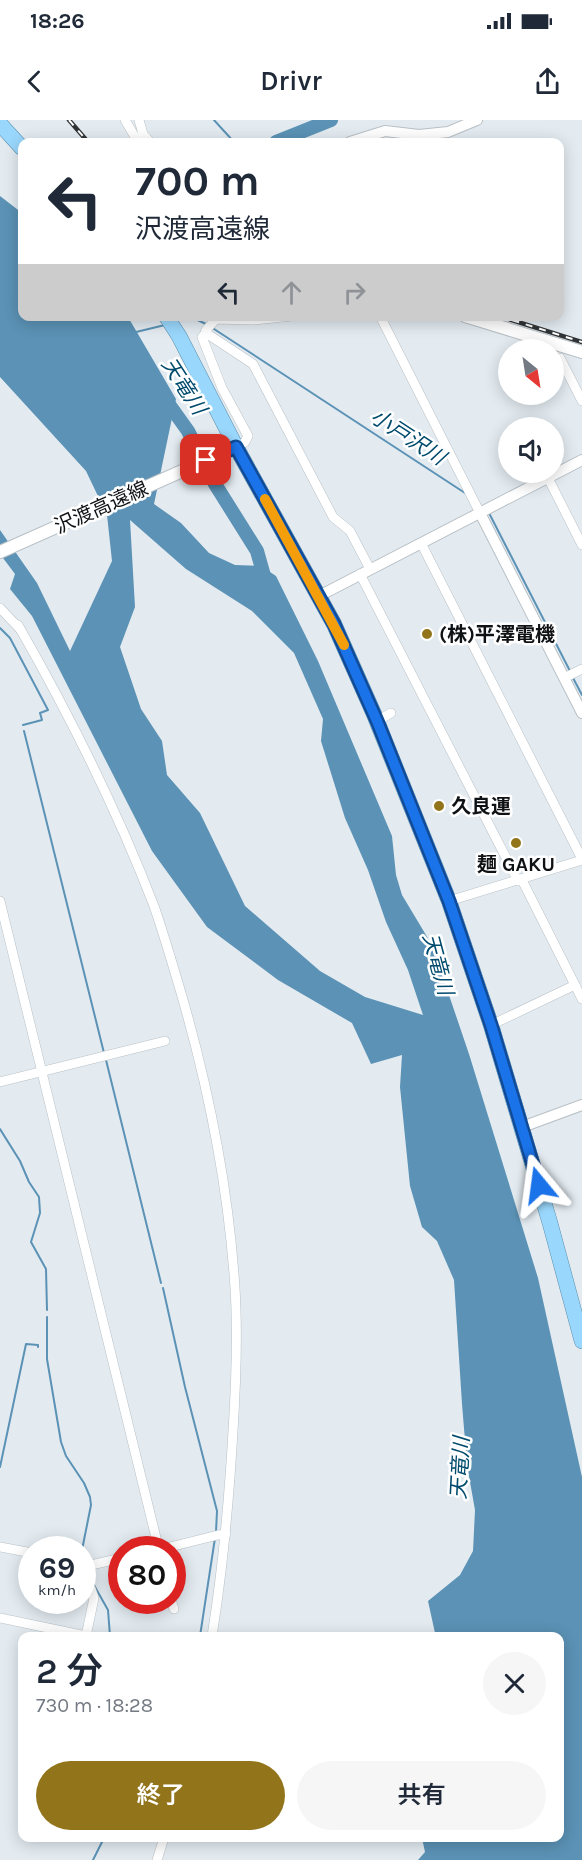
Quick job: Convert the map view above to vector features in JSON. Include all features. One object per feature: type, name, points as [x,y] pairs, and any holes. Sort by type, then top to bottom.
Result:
[{"type":"highway","points":[[0,124],[18,144]]},
{"type":"highway","points":[[169,321],[195,366],[231,449],[319,596],[348,652],[377,721],[449,901],[491,1025],[579,1320],[582,1341]]},
{"type":"main road","points":[[481,321],[582,352]]},
{"type":"main road","name":"沢渡高遠線","points":[[0,552],[231,449]]},
{"type":"street","points":[[125,120],[136,138]]},
{"type":"street","points":[[139,120],[146,138]]},
{"type":"street","points":[[363,138],[385,131],[419,135],[448,132],[477,120]]},
{"type":"street","points":[[214,321],[202,337],[203,341],[222,388],[248,436],[245,442],[231,449]]},
{"type":"street","points":[[383,321],[470,490],[572,674],[582,713]]},
{"type":"street","points":[[207,329],[209,334],[253,364],[333,517],[350,531],[365,572],[582,999]]},
{"type":"street","points":[[564,366],[582,401]]},
{"type":"street","points":[[564,470],[582,460]]},
{"type":"street","points":[[319,596],[482,509],[537,483]]},
{"type":"street","points":[[551,483],[582,545]]},
{"type":"street","points":[[421,543],[582,860],[449,901]]},
{"type":"street","points":[[0,608],[20,628],[92,766],[129,845],[155,908],[184,1000],[198,1058],[223,1186],[235,1287],[237,1339],[226,1534],[213,1632]]},
{"type":"street","points":[[377,721],[391,713]]},
{"type":"street","points":[[0,901],[155,1536]]},
{"type":"street","points":[[491,1025],[575,985]]},
{"type":"street","points":[[0,1082],[165,1041]]},
{"type":"street","points":[[522,1127],[582,1105]]},
{"type":"street","points":[[186,1542],[226,1534]]},
{"type":"street","points":[[0,1547],[18,1550]]},
{"type":"street","points":[[87,1632],[91,1614]]},
{"type":"street","points":[[0,1618],[67,1632]]},
{"type":"street","points":[[157,1860],[163,1842]]},
{"type":"water","points":[[0,196],[18,210],[18,321],[130,321],[176,399],[154,504],[181,523],[209,553],[235,565],[261,566],[276,576],[318,661],[392,836],[396,875],[402,895],[432,945],[469,1054],[538,1278],[582,1477],[582,1860],[418,1860],[425,1852],[423,1842],[564,1842],[564,1632],[435,1632],[428,1601],[460,1575],[473,1551],[475,1510],[467,1465],[454,1280],[437,1241],[422,1227],[410,1186],[400,1087],[402,1055],[371,1064],[352,1023],[278,980],[207,927],[152,851],[32,616],[10,589],[15,574],[0,554],[0,530],[37,583],[70,651],[112,561],[107,515],[86,471],[0,377]],"holes":[[[130,520],[186,569],[252,611],[294,653],[323,719],[321,741],[345,818],[368,870],[386,922],[408,970],[423,1015],[365,997],[320,971],[245,906],[200,813],[167,775],[162,741],[141,709],[120,647],[135,607]]]},
{"type":"waterway","points":[[214,120],[230,138]]},
{"type":"waterway","points":[[286,138],[331,120]]},
{"type":"waterway","name":"小戸沢川","points":[[200,321],[206,324]]},
{"type":"waterway","name":"小戸沢川","points":[[136,332],[165,325]]},
{"type":"waterway","name":"小戸沢川","points":[[211,327],[465,493]]},
{"type":"waterway","name":"天竜川","points":[[163,396],[188,431],[215,484],[257,551],[266,583]]},
{"type":"waterway","name":"小戸沢川","points":[[489,513],[570,671]]},
{"type":"waterway","points":[[0,628],[10,638],[48,710],[40,713],[42,720],[23,725]]},
{"type":"waterway","name":"小戸沢川","points":[[572,676],[582,695]]},
{"type":"waterway","points":[[24,731],[104,1053]]},
{"type":"waterway","points":[[106,1060],[161,1283]]},
{"type":"waterway","points":[[0,1129],[39,1197],[40,1213],[31,1242],[46,1269],[47,1310]]},
{"type":"waterway","points":[[163,1288],[185,1387],[217,1511],[216,1532]]},
{"type":"waterway","points":[[47,1317],[47,1359],[61,1442],[66,1456],[84,1483],[90,1497],[91,1505],[85,1536]]},
{"type":"waterway","points":[[0,1467],[26,1344],[38,1345],[38,1347]]},
{"type":"waterway","points":[[201,1632],[215,1538]]},
{"type":"waterway","points":[[96,1589],[108,1610],[110,1632]]},
{"type":"waterway","points":[[93,1860],[102,1842]]},
{"type":"railway","points":[[69,120],[85,138]]},
{"type":"railway","points":[[515,321],[582,342]]},
{"type":"slow traffic","points":[[265,499],[344,645]]},
{"type":"place","name":"(株)平澤電機","points":[[427,634]]},
{"type":"place","name":"久良運","points":[[439,806]]},
{"type":"place","name":"麺 GAKU","points":[[516,843]]},
{"type":"route","points":[[206,460],[236,447],[348,652],[449,901],[491,1025],[539,1185]]}]
